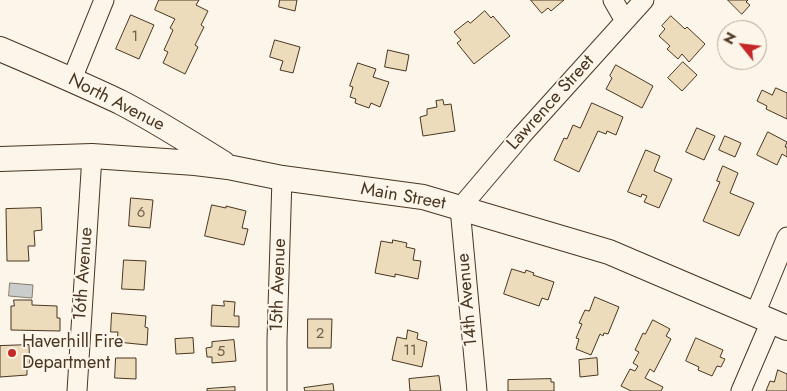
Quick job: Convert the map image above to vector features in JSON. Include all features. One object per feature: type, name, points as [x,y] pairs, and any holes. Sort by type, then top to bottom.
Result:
[{"type":"main road","name":"North Avenue","points":[[0,49],[72,79],[121,103],[228,167]]},
{"type":"main road","name":"Main Street","points":[[0,159],[92,156],[228,167],[282,178],[422,197],[609,252],[771,321]]},
{"type":"street","points":[[72,79],[104,0]]},
{"type":"street","points":[[613,0],[625,21]]},
{"type":"street","name":"Lawrence Street","points":[[460,208],[522,135],[644,0]]},
{"type":"street","name":"16th Avenue","points":[[77,391],[92,156]]},
{"type":"street","name":"15th Avenue","points":[[277,391],[282,178]]},
{"type":"street","name":"14th Avenue","points":[[460,208],[477,391]]},
{"type":"street","points":[[741,391],[771,321],[787,237]]},
{"type":"shaded area","points":[[10,283],[33,285],[32,298],[9,296]]},
{"type":"building","points":[[159,0],[199,0],[196,5],[208,11],[201,25],[204,27],[195,45],[198,47],[185,74],[163,63],[168,52],[164,50],[173,30],[170,28],[175,19],[155,10]]},
{"type":"building","points":[[280,0],[297,0],[295,11],[279,7]]},
{"type":"building","points":[[531,0],[564,0],[551,11],[548,8],[542,13]]},
{"type":"building","points":[[728,0],[748,0],[746,2],[750,5],[742,14]]},
{"type":"building","points":[[485,11],[491,18],[493,16],[510,36],[474,64],[457,43],[461,40],[454,32],[468,21],[470,23]]},
{"type":"building","points":[[131,15],[154,25],[139,59],[116,49]]},
{"type":"building","points":[[671,16],[685,29],[687,27],[705,44],[689,62],[682,54],[678,59],[667,49],[670,46],[659,36],[665,29],[662,26]]},
{"type":"building","points":[[275,40],[300,47],[293,73],[280,70],[283,61],[270,57]]},
{"type":"building","points":[[388,50],[409,55],[406,71],[385,67]]},
{"type":"building","points":[[683,62],[697,75],[682,91],[668,78]]},
{"type":"building","points":[[358,63],[376,69],[373,77],[389,82],[380,107],[371,103],[369,108],[355,103],[356,99],[350,97],[353,87],[350,86]]},
{"type":"building","points":[[616,65],[653,86],[642,108],[606,89]]},
{"type":"building","points":[[776,88],[787,93],[787,119],[766,109],[767,106],[757,101],[762,90],[772,95]]},
{"type":"building","points":[[443,100],[444,105],[451,104],[455,131],[423,136],[420,117],[427,115],[427,109],[437,107],[436,101]]},
{"type":"building","points":[[592,103],[623,117],[616,135],[607,131],[606,134],[598,131],[579,172],[554,160],[564,138],[567,139],[573,125],[580,128]]},
{"type":"building","points":[[697,128],[715,136],[704,160],[686,152]]},
{"type":"building","points":[[768,132],[787,142],[785,147],[787,147],[787,157],[782,154],[777,165],[757,155]]},
{"type":"building","points":[[725,136],[741,143],[735,157],[719,150]]},
{"type":"building","points":[[646,150],[660,156],[654,171],[672,179],[659,208],[644,202],[647,196],[642,194],[641,197],[628,192]]},
{"type":"building","points":[[723,166],[738,173],[730,193],[754,203],[739,236],[703,221],[720,182],[717,181]]},
{"type":"building","points":[[131,198],[153,200],[150,228],[129,226]]},
{"type":"building","points":[[212,205],[246,211],[242,228],[248,229],[244,245],[205,236]]},
{"type":"building","points":[[41,208],[42,230],[34,231],[35,246],[28,246],[29,261],[7,261],[6,209]]},
{"type":"building","points":[[393,240],[407,243],[406,247],[415,249],[413,260],[421,261],[418,279],[395,274],[395,277],[375,273],[381,241],[392,243]]},
{"type":"building","points":[[124,260],[146,261],[144,290],[122,289]]},
{"type":"building","points":[[512,269],[525,273],[526,270],[534,273],[533,275],[554,282],[548,300],[542,298],[539,306],[504,294]]},
{"type":"building","points":[[595,297],[619,307],[608,334],[604,333],[603,336],[600,334],[591,355],[576,349],[579,339],[576,338],[582,324],[579,323],[585,310],[589,311]]},
{"type":"building","points":[[14,300],[32,300],[32,305],[57,306],[57,318],[60,318],[60,331],[11,330],[11,306],[14,306]]},
{"type":"building","points":[[224,301],[235,302],[234,316],[239,316],[239,327],[211,326],[212,305],[224,306]]},
{"type":"building","points":[[112,313],[146,316],[145,327],[148,328],[147,345],[117,342],[118,332],[111,332]]},
{"type":"building","points":[[308,319],[332,319],[331,348],[308,348]]},
{"type":"building","points":[[653,320],[670,329],[666,336],[671,339],[654,372],[650,369],[645,378],[663,387],[661,391],[631,391],[621,386],[630,369],[635,371],[638,366],[633,363],[639,352],[635,350],[643,333],[645,334]]},
{"type":"building","points":[[408,330],[418,333],[417,339],[427,342],[422,367],[392,360],[397,337],[406,339]]},
{"type":"building","points":[[193,338],[194,353],[176,354],[175,339]]},
{"type":"building","points":[[696,338],[723,350],[720,357],[725,359],[721,367],[717,366],[712,376],[698,370],[699,367],[686,361]]},
{"type":"building","points":[[234,340],[236,361],[212,363],[212,357],[207,357],[206,348],[212,347],[212,342]]},
{"type":"building","points":[[29,345],[30,369],[27,369],[27,375],[0,377],[0,346]]},
{"type":"building","points":[[116,358],[136,358],[136,379],[115,378]]},
{"type":"building","points":[[597,358],[598,375],[580,377],[579,360]]},
{"type":"building","points":[[778,370],[787,374],[787,391],[766,391],[770,381],[774,382]]},
{"type":"building","points":[[439,376],[441,391],[410,391],[409,379]]},
{"type":"building","points":[[551,379],[551,382],[554,382],[554,391],[508,391],[508,380]]},
{"type":"building","points":[[333,384],[334,391],[305,391],[304,388]]},
{"type":"building","points":[[235,387],[235,391],[207,391],[207,389]]},
{"type":"place","name":"Haverhill Fire Department","points":[[12,353]]}]
